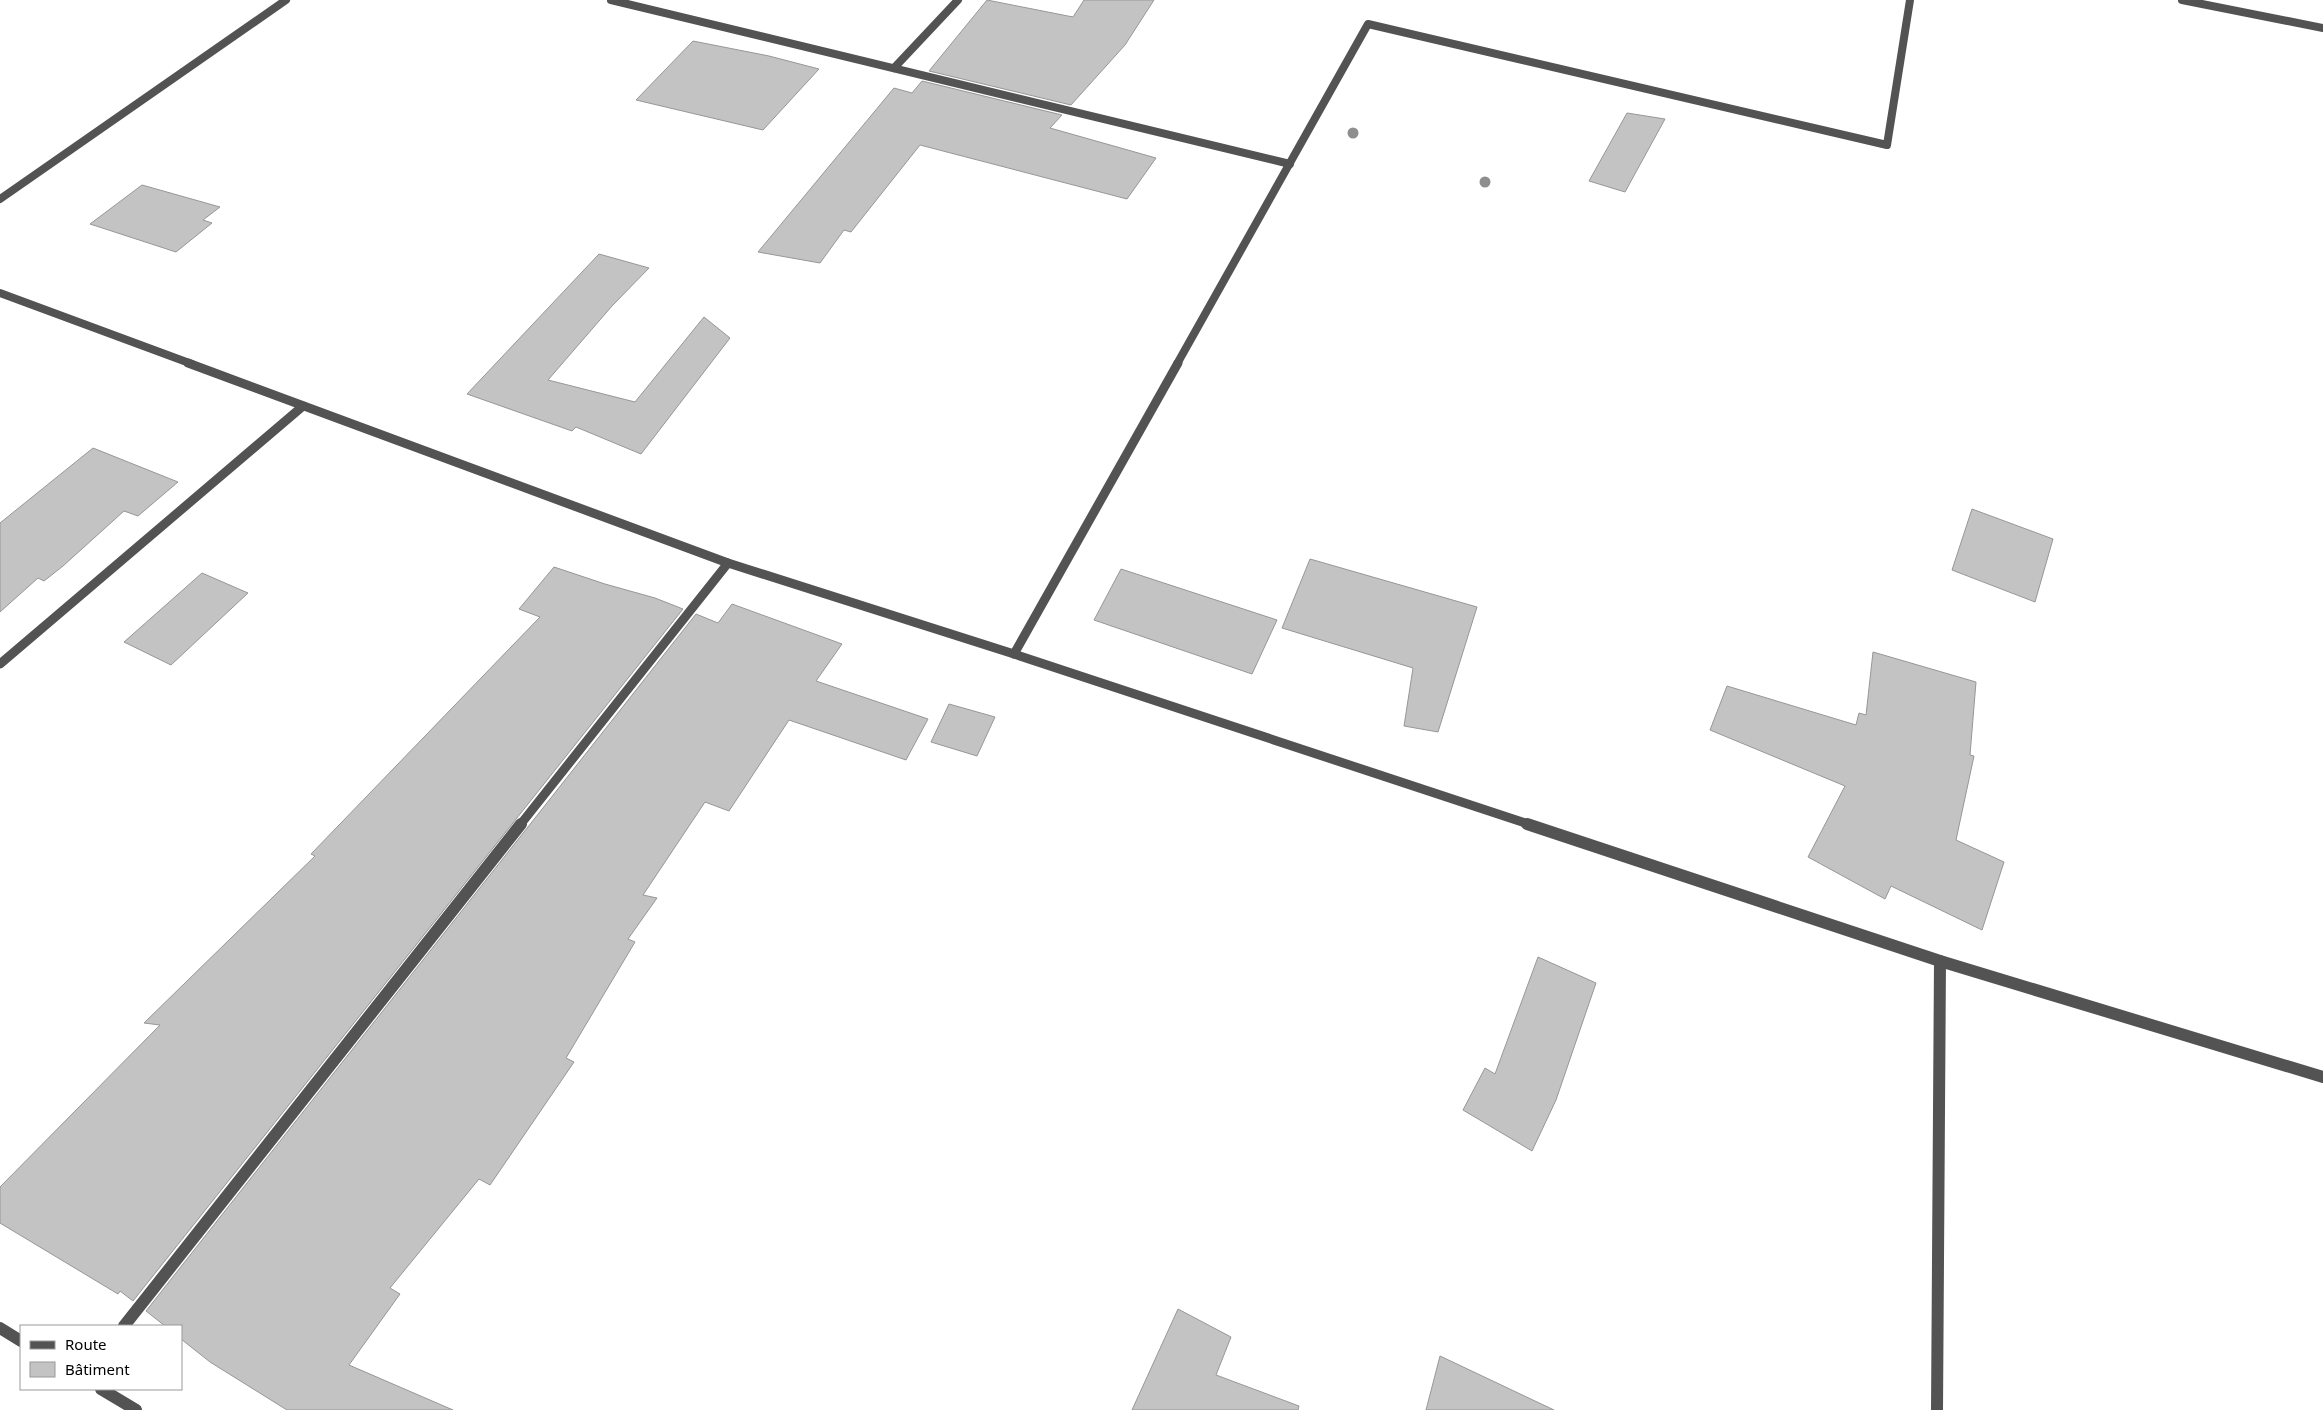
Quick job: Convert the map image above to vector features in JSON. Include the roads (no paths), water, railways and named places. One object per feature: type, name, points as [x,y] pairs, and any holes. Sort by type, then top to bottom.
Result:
[{"type":"street","points":[[0,199],[286,0]]},
{"type":"street","points":[[611,0],[1290,164]]},
{"type":"street","points":[[894,68],[958,0]]},
{"type":"street","points":[[1014,654],[1368,24],[1886,145],[1910,0]]},
{"type":"street","points":[[2182,0],[2323,28]]},
{"type":"street","points":[[0,293],[728,563],[1014,654],[1940,961],[2323,1077]]},
{"type":"street","points":[[0,664],[302,406]]},
{"type":"street","points":[[125,1325],[728,563]]},
{"type":"street","points":[[1937,1410],[1940,961]]},
{"type":"street","points":[[0,1328],[20,1340]]},
{"type":"street","points":[[103,1390],[136,1410]]}]
